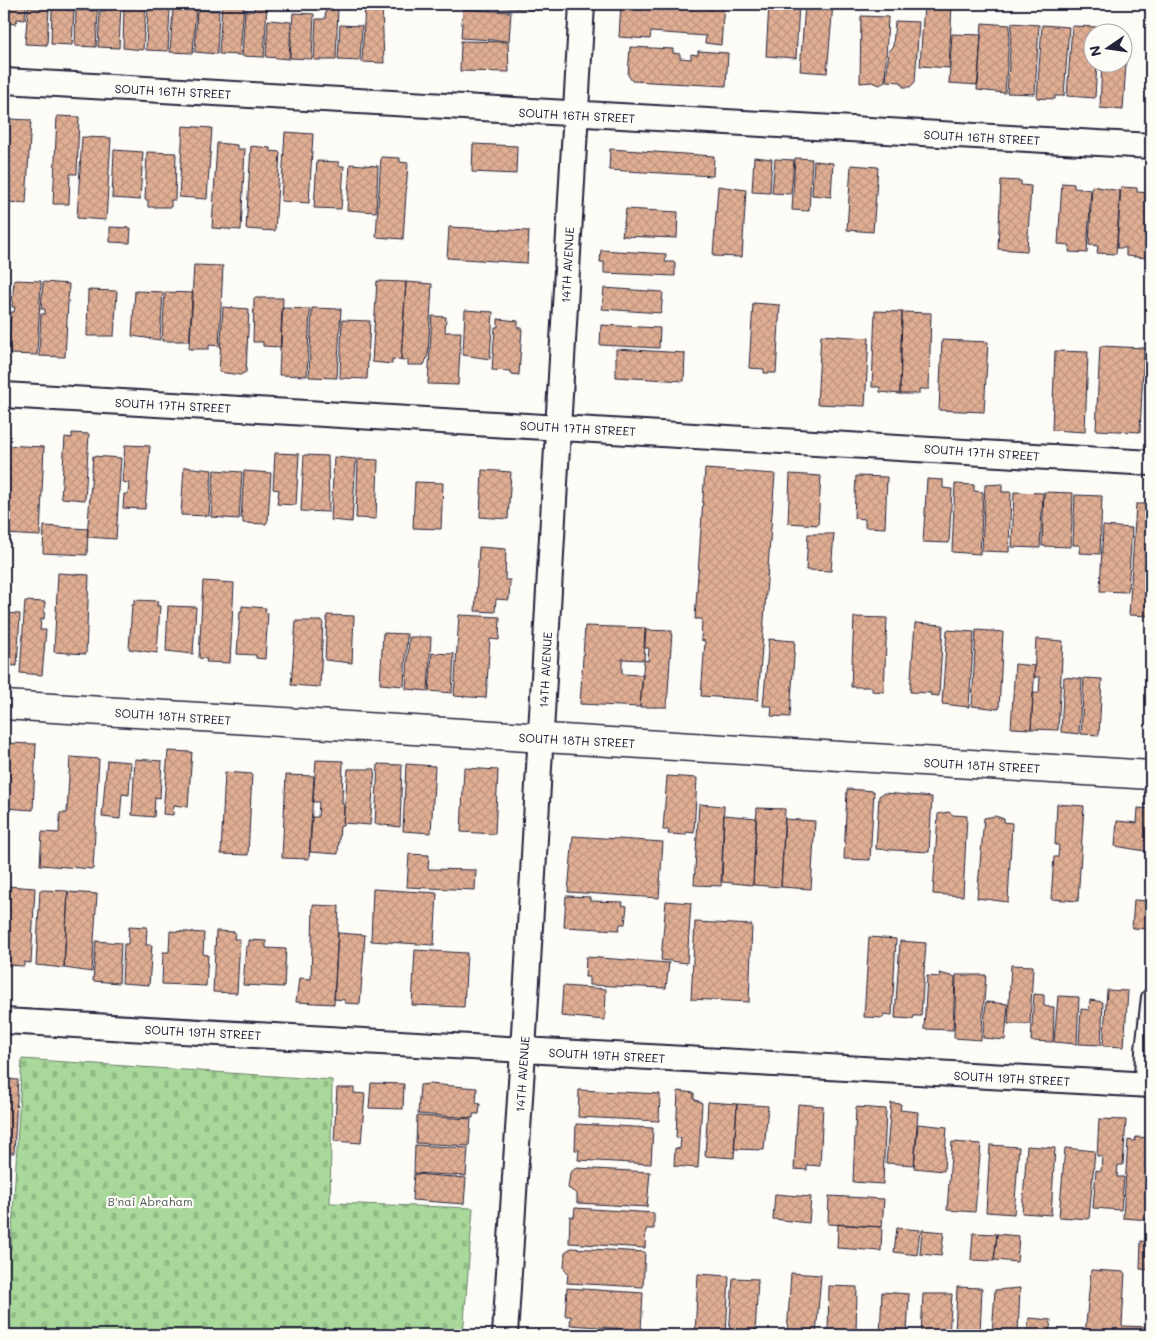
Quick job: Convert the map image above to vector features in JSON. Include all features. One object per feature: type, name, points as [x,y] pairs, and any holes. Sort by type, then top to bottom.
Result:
[{"type":"street","name":"14TH AVENUE","points":[[505,1335],[523,1051],[582,4]]},
{"type":"street","name":"SOUTH 16TH STREET","points":[[4,81],[576,115],[1151,146]]},
{"type":"street","name":"SOUTH 17TH STREET","points":[[4,395],[557,426],[1151,463]]},
{"type":"street","name":"SOUTH 18TH STREET","points":[[4,705],[1151,775]]},
{"type":"street","name":"SOUTH 19TH STREET","points":[[4,1021],[1146,1085]]},
{"type":"lane","points":[[1146,1085],[1142,1050],[1148,997],[1151,994]]},
{"type":"green space","name":"B'nai Abraham","points":[[22,1059],[332,1080],[330,1203],[473,1208],[463,1335],[4,1335],[4,1249],[11,1250]]},
{"type":"building","points":[[4,4],[26,4],[25,20],[17,19],[16,24],[4,23]]},
{"type":"building","points":[[106,4],[121,4],[119,48],[98,47],[100,11],[105,11]]},
{"type":"building","points":[[134,4],[146,4],[143,50],[123,48],[124,6],[134,6]]},
{"type":"building","points":[[182,4],[196,4],[193,53],[170,52],[173,8],[182,8]]},
{"type":"building","points":[[222,4],[244,4],[240,55],[219,54]]},
{"type":"building","points":[[255,4],[267,4],[264,57],[242,56],[245,11],[254,11]]},
{"type":"building","points":[[365,4],[382,4],[384,63],[362,62]]},
{"type":"building","points":[[448,4],[541,4],[541,10]]},
{"type":"building","points":[[621,4],[724,4],[721,45],[705,43],[706,36],[651,32],[650,39],[619,37]]},
{"type":"building","points":[[769,4],[799,4],[796,58],[766,56]]},
{"type":"building","points":[[805,4],[833,4],[827,73],[800,71]]},
{"type":"building","points":[[924,4],[952,4],[949,68],[920,66]]},
{"type":"building","points":[[326,6],[338,7],[336,60],[314,60],[316,19],[325,19]]},
{"type":"building","points":[[28,7],[49,8],[47,45],[25,44]]},
{"type":"building","points":[[148,7],[170,8],[168,51],[146,50]]},
{"type":"building","points":[[52,9],[74,10],[72,45],[51,44]]},
{"type":"building","points":[[463,9],[511,12],[509,41],[461,38]]},
{"type":"building","points":[[76,10],[98,11],[96,47],[75,46]]},
{"type":"building","points":[[197,10],[219,11],[217,54],[195,52]]},
{"type":"building","points":[[293,13],[314,14],[312,59],[290,58]]},
{"type":"building","points":[[861,16],[888,17],[885,81],[880,85],[872,82],[860,83]]},
{"type":"building","points":[[268,20],[291,22],[289,59],[266,57]]},
{"type":"building","points":[[895,21],[919,22],[915,82],[910,87],[903,87],[901,82],[886,81],[889,50],[893,46]]},
{"type":"building","points":[[982,23],[1010,25],[1005,93],[977,90]]},
{"type":"building","points":[[1012,23],[1039,25],[1035,94],[1007,93]]},
{"type":"building","points":[[340,25],[362,26],[360,61],[338,60]]},
{"type":"building","points":[[1042,25],[1069,27],[1064,96],[1055,96],[1055,99],[1037,98]]},
{"type":"building","points":[[1072,26],[1082,26],[1082,72],[1096,72],[1095,98],[1067,96]]},
{"type":"building","points":[[952,34],[981,35],[978,85],[949,83]]},
{"type":"building","points":[[461,41],[508,42],[509,72],[460,71]]},
{"type":"building","points":[[630,47],[673,49],[673,53],[680,54],[680,58],[691,59],[691,54],[698,55],[698,51],[728,53],[726,86],[632,81],[628,75]]},
{"type":"building","points":[[1102,72],[1125,72],[1123,110],[1100,108]]},
{"type":"building","points":[[57,116],[79,117],[77,174],[70,174],[69,204],[53,204]]},
{"type":"building","points":[[4,118],[8,119],[6,167],[4,167]]},
{"type":"building","points":[[10,119],[31,120],[26,203],[6,202]]},
{"type":"building","points":[[183,126],[212,128],[207,199],[179,197]]},
{"type":"building","points":[[285,132],[313,134],[309,203],[281,201]]},
{"type":"building","points":[[82,137],[111,138],[106,220],[77,218]]},
{"type":"building","points":[[217,143],[237,145],[237,149],[245,149],[241,230],[212,228]]},
{"type":"building","points":[[473,144],[517,146],[516,174],[472,172]]},
{"type":"building","points":[[251,146],[270,148],[270,151],[280,152],[275,231],[246,229]]},
{"type":"building","points":[[610,149],[714,156],[713,176],[609,170]]},
{"type":"building","points":[[114,150],[143,152],[140,200],[112,198]]},
{"type":"building","points":[[147,152],[176,153],[175,200],[171,200],[171,207],[148,207],[148,200],[145,200]]},
{"type":"building","points":[[381,157],[400,158],[400,162],[408,163],[403,239],[376,237]]},
{"type":"building","points":[[754,157],[772,159],[770,193],[752,192]]},
{"type":"building","points":[[795,158],[812,159],[809,211],[792,210]]},
{"type":"building","points":[[775,159],[794,160],[791,194],[772,193]]},
{"type":"building","points":[[317,161],[339,162],[339,166],[344,166],[341,209],[314,208]]},
{"type":"building","points":[[814,161],[833,163],[831,197],[812,195]]},
{"type":"building","points":[[350,164],[378,166],[376,212],[347,210]]},
{"type":"building","points":[[851,165],[878,167],[873,232],[847,230]]},
{"type":"building","points":[[1001,180],[1021,181],[1021,185],[1031,186],[1027,251],[998,249]]},
{"type":"building","points":[[1062,183],[1074,184],[1074,188],[1091,190],[1087,253],[1069,252],[1070,245],[1058,244]]},
{"type":"building","points":[[718,186],[746,190],[742,257],[713,256]]},
{"type":"building","points":[[1092,186],[1120,191],[1116,254],[1097,253],[1098,246],[1089,245]]},
{"type":"building","points":[[1121,187],[1137,188],[1137,192],[1151,193],[1146,258],[1126,256],[1126,248],[1117,248]]},
{"type":"building","points":[[626,209],[678,212],[677,238],[622,236]]},
{"type":"building","points":[[110,227],[131,228],[130,243],[110,242]]},
{"type":"building","points":[[449,227],[529,231],[527,263],[447,258]]},
{"type":"building","points":[[601,250],[666,254],[665,262],[675,262],[675,276],[604,273],[604,262],[600,262]]},
{"type":"building","points":[[194,265],[223,266],[219,346],[209,345],[209,349],[189,349]]},
{"type":"building","points":[[14,280],[41,281],[37,355],[9,354],[11,312],[14,312],[15,307],[12,307]]},
{"type":"building","points":[[377,281],[406,282],[401,360],[392,359],[392,364],[372,362]]},
{"type":"building","points":[[4,282],[9,282],[6,352],[4,352]]},
{"type":"building","points":[[43,282],[69,284],[65,357],[39,356],[41,314],[45,314],[45,309],[41,309]]},
{"type":"building","points":[[406,282],[432,284],[428,355],[424,365],[408,365],[408,360],[401,360]]},
{"type":"building","points":[[604,288],[663,292],[661,313],[602,309]]},
{"type":"building","points":[[88,290],[117,291],[114,336],[87,336]]},
{"type":"building","points":[[135,291],[163,292],[160,340],[132,336]]},
{"type":"building","points":[[165,292],[193,293],[190,341],[162,341]]},
{"type":"building","points":[[254,298],[283,298],[281,347],[263,346],[263,342],[253,342]]},
{"type":"building","points":[[753,303],[780,305],[776,373],[764,373],[764,369],[749,368]]},
{"type":"building","points":[[223,307],[249,309],[246,372],[240,375],[219,372]]},
{"type":"building","points":[[282,308],[310,309],[307,376],[279,375]]},
{"type":"building","points":[[312,308],[341,309],[337,378],[309,377]]},
{"type":"building","points":[[465,310],[493,312],[490,359],[463,355]]},
{"type":"building","points":[[875,311],[902,312],[900,394],[880,392],[880,387],[872,387]]},
{"type":"building","points":[[902,312],[931,313],[929,389],[919,389],[919,394],[900,394]]},
{"type":"building","points":[[432,316],[446,317],[445,332],[461,332],[458,385],[428,384]]},
{"type":"building","points":[[498,319],[518,321],[518,328],[522,328],[519,375],[511,374],[511,371],[492,370],[495,327],[498,327]]},
{"type":"building","points":[[342,320],[370,321],[367,379],[340,378]]},
{"type":"building","points":[[601,325],[660,328],[659,348],[600,345]]},
{"type":"building","points":[[821,335],[869,338],[865,406],[817,404]]},
{"type":"building","points":[[942,340],[988,342],[984,412],[939,410]]},
{"type":"building","points":[[1100,346],[1144,348],[1140,432],[1096,430]]},
{"type":"building","points":[[616,349],[685,353],[684,381],[616,377]]},
{"type":"building","points":[[1055,351],[1088,352],[1085,432],[1052,430]]},
{"type":"building","points":[[72,433],[89,434],[85,500],[61,498],[65,437],[72,438]]},
{"type":"building","points":[[4,445],[44,447],[40,536],[4,534]]},
{"type":"building","points":[[125,445],[150,446],[145,509],[123,508],[124,494],[128,494],[129,483],[122,482]]},
{"type":"building","points":[[275,453],[299,454],[296,505],[277,504],[279,490],[273,489]]},
{"type":"building","points":[[304,455],[328,456],[329,512],[301,511]]},
{"type":"building","points":[[93,456],[121,458],[116,539],[87,537]]},
{"type":"building","points":[[334,457],[356,459],[352,522],[331,520]]},
{"type":"building","points":[[358,459],[378,460],[376,519],[356,518]]},
{"type":"building","points":[[184,467],[212,470],[209,516],[181,515]]},
{"type":"building","points":[[705,469],[775,474],[758,700],[701,696],[705,641],[701,640],[702,619],[695,619]]},
{"type":"building","points":[[214,470],[242,472],[239,519],[211,517]]},
{"type":"building","points":[[482,470],[511,472],[508,519],[480,517]]},
{"type":"building","points":[[244,471],[271,473],[268,520],[266,524],[243,523],[243,518],[241,518]]},
{"type":"building","points":[[790,474],[821,476],[818,525],[788,523]]},
{"type":"building","points":[[856,476],[887,477],[885,528],[865,527],[865,519],[854,518]]},
{"type":"building","points":[[927,479],[943,480],[943,488],[952,489],[949,543],[923,542]]},
{"type":"building","points":[[415,482],[443,483],[441,529],[413,528]]},
{"type":"building","points":[[955,484],[974,485],[974,491],[983,492],[980,554],[952,552]]},
{"type":"building","points":[[1002,484],[1002,492],[1011,492],[1009,552],[982,551],[985,485]]},
{"type":"building","points":[[1014,492],[1043,493],[1040,548],[1012,547]]},
{"type":"building","points":[[1044,492],[1073,493],[1071,547],[1042,546]]},
{"type":"building","points":[[1075,495],[1102,496],[1100,554],[1079,553],[1080,545],[1073,545]]},
{"type":"building","points":[[1136,504],[1151,504],[1151,616],[1129,615]]},
{"type":"building","points":[[44,526],[88,529],[87,555],[43,553]]},
{"type":"building","points":[[1103,526],[1132,528],[1128,592],[1100,591]]},
{"type":"building","points":[[808,534],[834,534],[831,571],[806,570]]},
{"type":"building","points":[[479,547],[506,549],[505,580],[510,580],[509,600],[496,599],[495,612],[475,611]]},
{"type":"building","points":[[58,573],[89,575],[86,654],[54,652]]},
{"type":"building","points":[[203,581],[234,583],[230,663],[206,662],[207,659],[199,658]]},
{"type":"building","points":[[134,600],[158,601],[157,606],[160,606],[157,653],[129,649]]},
{"type":"building","points":[[25,601],[45,602],[44,619],[41,619],[40,630],[46,630],[42,675],[20,673]]},
{"type":"building","points":[[168,606],[196,607],[193,654],[166,651]]},
{"type":"building","points":[[242,606],[266,608],[265,612],[268,613],[265,659],[256,658],[256,655],[237,654]]},
{"type":"building","points":[[4,613],[20,614],[17,666],[4,665]]},
{"type":"building","points":[[327,615],[354,616],[352,663],[325,660]]},
{"type":"building","points":[[459,615],[500,617],[499,640],[490,639],[486,698],[454,696]]},
{"type":"building","points":[[854,617],[887,618],[884,692],[872,691],[872,687],[851,687]]},
{"type":"building","points":[[296,621],[323,621],[320,687],[291,685]]},
{"type":"building","points":[[915,623],[943,625],[939,696],[930,695],[931,693],[910,692]]},
{"type":"building","points":[[585,626],[646,628],[644,660],[622,659],[622,674],[643,675],[640,707],[580,704]]},
{"type":"building","points":[[645,630],[672,631],[667,707],[640,707],[644,660],[648,661],[649,648],[644,648]]},
{"type":"building","points":[[947,630],[974,632],[969,707],[942,704]]},
{"type":"building","points":[[976,630],[1003,632],[999,709],[972,706]]},
{"type":"building","points":[[383,633],[407,634],[404,686],[380,684]]},
{"type":"building","points":[[409,637],[431,637],[428,691],[406,689]]},
{"type":"building","points":[[769,639],[795,641],[790,717],[771,716],[772,706],[763,706]]},
{"type":"building","points":[[1036,639],[1063,641],[1058,730],[1031,729],[1033,693],[1039,693],[1040,677],[1034,677]]},
{"type":"building","points":[[432,653],[454,654],[452,693],[429,691]]},
{"type":"building","points":[[1015,664],[1035,666],[1031,729],[1011,728]]},
{"type":"building","points":[[1064,677],[1082,679],[1079,734],[1061,732]]},
{"type":"building","points":[[1084,678],[1102,679],[1099,735],[1081,734]]},
{"type":"building","points":[[4,743],[36,744],[33,810],[4,808]]},
{"type":"building","points":[[168,751],[192,752],[188,807],[174,805],[173,815],[163,814]]},
{"type":"building","points":[[70,757],[99,759],[93,869],[40,865],[42,832],[59,833],[60,813],[67,813]]},
{"type":"building","points":[[135,759],[162,761],[160,798],[155,797],[154,817],[132,815]]},
{"type":"building","points":[[107,760],[131,762],[129,795],[122,794],[120,819],[102,817]]},
{"type":"building","points":[[316,760],[343,761],[343,826],[340,826],[338,854],[310,852],[312,817],[318,817],[319,802],[313,802]]},
{"type":"building","points":[[378,764],[402,765],[400,827],[375,824]]},
{"type":"building","points":[[406,764],[435,766],[431,833],[403,831]]},
{"type":"building","points":[[464,768],[498,770],[495,834],[461,832]]},
{"type":"building","points":[[348,769],[375,769],[370,825],[343,823]]},
{"type":"building","points":[[225,772],[252,774],[248,855],[221,854]]},
{"type":"building","points":[[286,775],[314,776],[309,859],[282,858]]},
{"type":"building","points":[[667,776],[697,778],[694,833],[686,832],[686,835],[668,834],[669,830],[663,830]]},
{"type":"building","points":[[847,789],[874,791],[870,860],[844,859]]},
{"type":"building","points":[[884,793],[932,797],[929,852],[876,849],[879,796]]},
{"type":"building","points":[[699,804],[724,806],[721,886],[694,885]]},
{"type":"building","points":[[1057,804],[1084,806],[1078,901],[1051,899],[1054,857],[1058,857],[1059,845],[1055,845]]},
{"type":"building","points":[[757,808],[785,809],[781,887],[753,885]]},
{"type":"building","points":[[1138,808],[1151,809],[1151,852],[1115,846],[1117,821],[1137,823]]},
{"type":"building","points":[[949,812],[953,815],[967,816],[963,896],[933,894],[938,814]]},
{"type":"building","points":[[724,815],[756,818],[753,885],[722,882]]},
{"type":"building","points":[[995,816],[1004,819],[1004,822],[1012,823],[1008,902],[977,898],[984,818]]},
{"type":"building","points":[[785,819],[815,821],[811,889],[781,887]]},
{"type":"building","points":[[573,836],[663,842],[659,898],[568,892]]},
{"type":"building","points":[[409,854],[429,855],[428,869],[476,870],[475,890],[407,887]]},
{"type":"building","points":[[8,886],[35,888],[31,963],[24,962],[24,966],[4,965]]},
{"type":"building","points":[[373,889],[437,893],[434,945],[371,941]]},
{"type":"building","points":[[40,890],[68,891],[64,968],[36,965]]},
{"type":"building","points":[[68,892],[97,894],[92,972],[64,968]]},
{"type":"building","points":[[566,896],[590,897],[590,901],[623,902],[622,905],[627,906],[625,924],[620,924],[619,930],[564,927]]},
{"type":"building","points":[[1134,900],[1151,901],[1151,929],[1132,928]]},
{"type":"building","points":[[666,901],[691,903],[687,963],[661,960]]},
{"type":"building","points":[[313,905],[339,906],[334,1004],[296,1002],[299,978],[311,979]]},
{"type":"building","points":[[695,922],[752,925],[749,1002],[691,999]]},
{"type":"building","points":[[129,926],[147,927],[146,945],[152,945],[149,985],[122,983],[124,944],[128,944]]},
{"type":"building","points":[[170,931],[204,933],[203,954],[208,955],[206,986],[162,984],[163,952],[169,952]]},
{"type":"building","points":[[216,931],[235,932],[234,939],[240,939],[237,993],[213,992]]},
{"type":"building","points":[[338,933],[365,935],[360,1004],[345,1003],[345,1000],[334,999]]},
{"type":"building","points":[[869,937],[896,939],[892,1015],[884,1014],[883,1018],[864,1017]]},
{"type":"building","points":[[249,940],[266,941],[266,948],[286,949],[284,987],[243,985],[246,946],[249,946]]},
{"type":"building","points":[[96,941],[121,943],[119,983],[93,981]]},
{"type":"building","points":[[900,941],[926,943],[921,1016],[914,1016],[913,1019],[895,1018]]},
{"type":"building","points":[[415,950],[467,953],[464,1007],[412,1005]]},
{"type":"building","points":[[586,957],[669,963],[666,988],[589,985],[589,977],[585,977]]},
{"type":"building","points":[[1011,965],[1033,966],[1030,1024],[1008,1024]]},
{"type":"building","points":[[939,973],[955,977],[953,1030],[924,1029],[927,976],[940,977]]},
{"type":"building","points":[[956,975],[986,975],[981,1040],[954,1038]]},
{"type":"building","points":[[563,986],[606,989],[605,1020],[561,1016]]},
{"type":"building","points":[[1107,990],[1128,991],[1124,1047],[1103,1046]]},
{"type":"building","points":[[1034,994],[1044,995],[1044,1006],[1054,1007],[1053,1042],[1031,1041]]},
{"type":"building","points":[[1058,996],[1079,997],[1077,1044],[1054,1042]]},
{"type":"building","points":[[1090,1000],[1103,1002],[1101,1045],[1079,1044],[1081,1009],[1089,1010]]},
{"type":"building","points":[[986,1002],[1008,1004],[1005,1040],[983,1038]]},
{"type":"building","points":[[4,1079],[18,1080],[14,1153],[4,1153]]},
{"type":"building","points":[[371,1083],[404,1084],[403,1109],[369,1108]]},
{"type":"building","points":[[420,1085],[477,1088],[476,1103],[480,1104],[479,1114],[473,1114],[473,1118],[418,1114]]},
{"type":"building","points":[[337,1088],[354,1088],[354,1093],[365,1094],[361,1143],[334,1141]]},
{"type":"building","points":[[579,1090],[660,1094],[659,1121],[578,1117]]},
{"type":"building","points":[[678,1091],[694,1093],[694,1099],[702,1103],[698,1168],[674,1166],[675,1148],[680,1149],[681,1138],[676,1138]]},
{"type":"building","points":[[708,1102],[737,1104],[734,1158],[705,1156]]},
{"type":"building","points":[[891,1103],[901,1104],[900,1110],[918,1112],[914,1165],[886,1163]]},
{"type":"building","points":[[737,1104],[768,1106],[764,1150],[734,1149]]},
{"type":"building","points":[[798,1104],[823,1106],[820,1166],[807,1165],[807,1170],[794,1169]]},
{"type":"building","points":[[856,1107],[886,1109],[883,1184],[853,1182]]},
{"type":"building","points":[[417,1116],[471,1119],[469,1146],[416,1143]]},
{"type":"building","points":[[1099,1119],[1126,1120],[1123,1165],[1118,1165],[1117,1177],[1124,1177],[1121,1210],[1093,1208],[1096,1170],[1101,1171],[1102,1156],[1097,1156]]},
{"type":"building","points":[[576,1124],[653,1128],[651,1164],[578,1160],[579,1150],[575,1150]]},
{"type":"building","points":[[918,1124],[947,1127],[944,1171],[914,1168]]},
{"type":"building","points":[[1136,1137],[1151,1138],[1150,1220],[1123,1218],[1128,1140],[1135,1141]]},
{"type":"building","points":[[952,1142],[981,1144],[975,1212],[947,1210]]},
{"type":"building","points":[[415,1145],[468,1148],[466,1176],[414,1173]]},
{"type":"building","points":[[990,1145],[1019,1147],[1014,1214],[986,1212]]},
{"type":"building","points":[[1027,1146],[1055,1148],[1051,1215],[1022,1213]]},
{"type":"building","points":[[1065,1148],[1095,1151],[1089,1219],[1059,1217]]},
{"type":"building","points":[[576,1168],[650,1172],[647,1207],[577,1203],[577,1194],[568,1188],[570,1173]]},
{"type":"building","points":[[414,1174],[466,1178],[464,1204],[412,1200]]},
{"type":"building","points":[[775,1194],[811,1197],[809,1223],[773,1219]]},
{"type":"building","points":[[829,1196],[884,1199],[882,1227],[828,1224]]},
{"type":"building","points":[[575,1208],[654,1213],[654,1229],[646,1229],[645,1248],[569,1243],[570,1216],[574,1217]]},
{"type":"building","points":[[838,1224],[882,1227],[881,1251],[837,1248]]},
{"type":"building","points":[[897,1228],[920,1230],[917,1255],[894,1252]]},
{"type":"building","points":[[922,1230],[944,1232],[941,1256],[920,1254]]},
{"type":"building","points":[[973,1233],[997,1234],[994,1261],[971,1260]]},
{"type":"building","points":[[997,1234],[1019,1236],[1017,1262],[994,1260]]},
{"type":"building","points":[[1141,1241],[1151,1242],[1151,1270],[1140,1269]]},
{"type":"building","points":[[571,1248],[645,1252],[643,1287],[567,1283],[568,1273],[564,1268],[565,1252]]},
{"type":"building","points":[[1091,1270],[1125,1272],[1122,1326],[1151,1327],[1151,1335],[1085,1335]]},
{"type":"building","points":[[791,1273],[821,1275],[816,1335],[787,1334]]},
{"type":"building","points":[[698,1274],[729,1276],[726,1335],[695,1335]]},
{"type":"building","points":[[733,1278],[758,1279],[755,1335],[729,1335]]},
{"type":"building","points":[[829,1286],[857,1287],[856,1335],[828,1335]]},
{"type":"building","points":[[957,1287],[982,1288],[980,1335],[955,1335]]},
{"type":"building","points":[[567,1288],[643,1293],[641,1330],[570,1325],[571,1316],[565,1316]]},
{"type":"building","points":[[1020,1288],[1018,1335],[992,1335],[995,1290]]},
{"type":"building","points":[[882,1292],[909,1294],[907,1335],[880,1335]]},
{"type":"building","points":[[923,1294],[952,1294],[949,1335],[921,1335]]},
{"type":"building","points":[[1029,1318],[1051,1320],[1049,1335],[1027,1335]]}]
